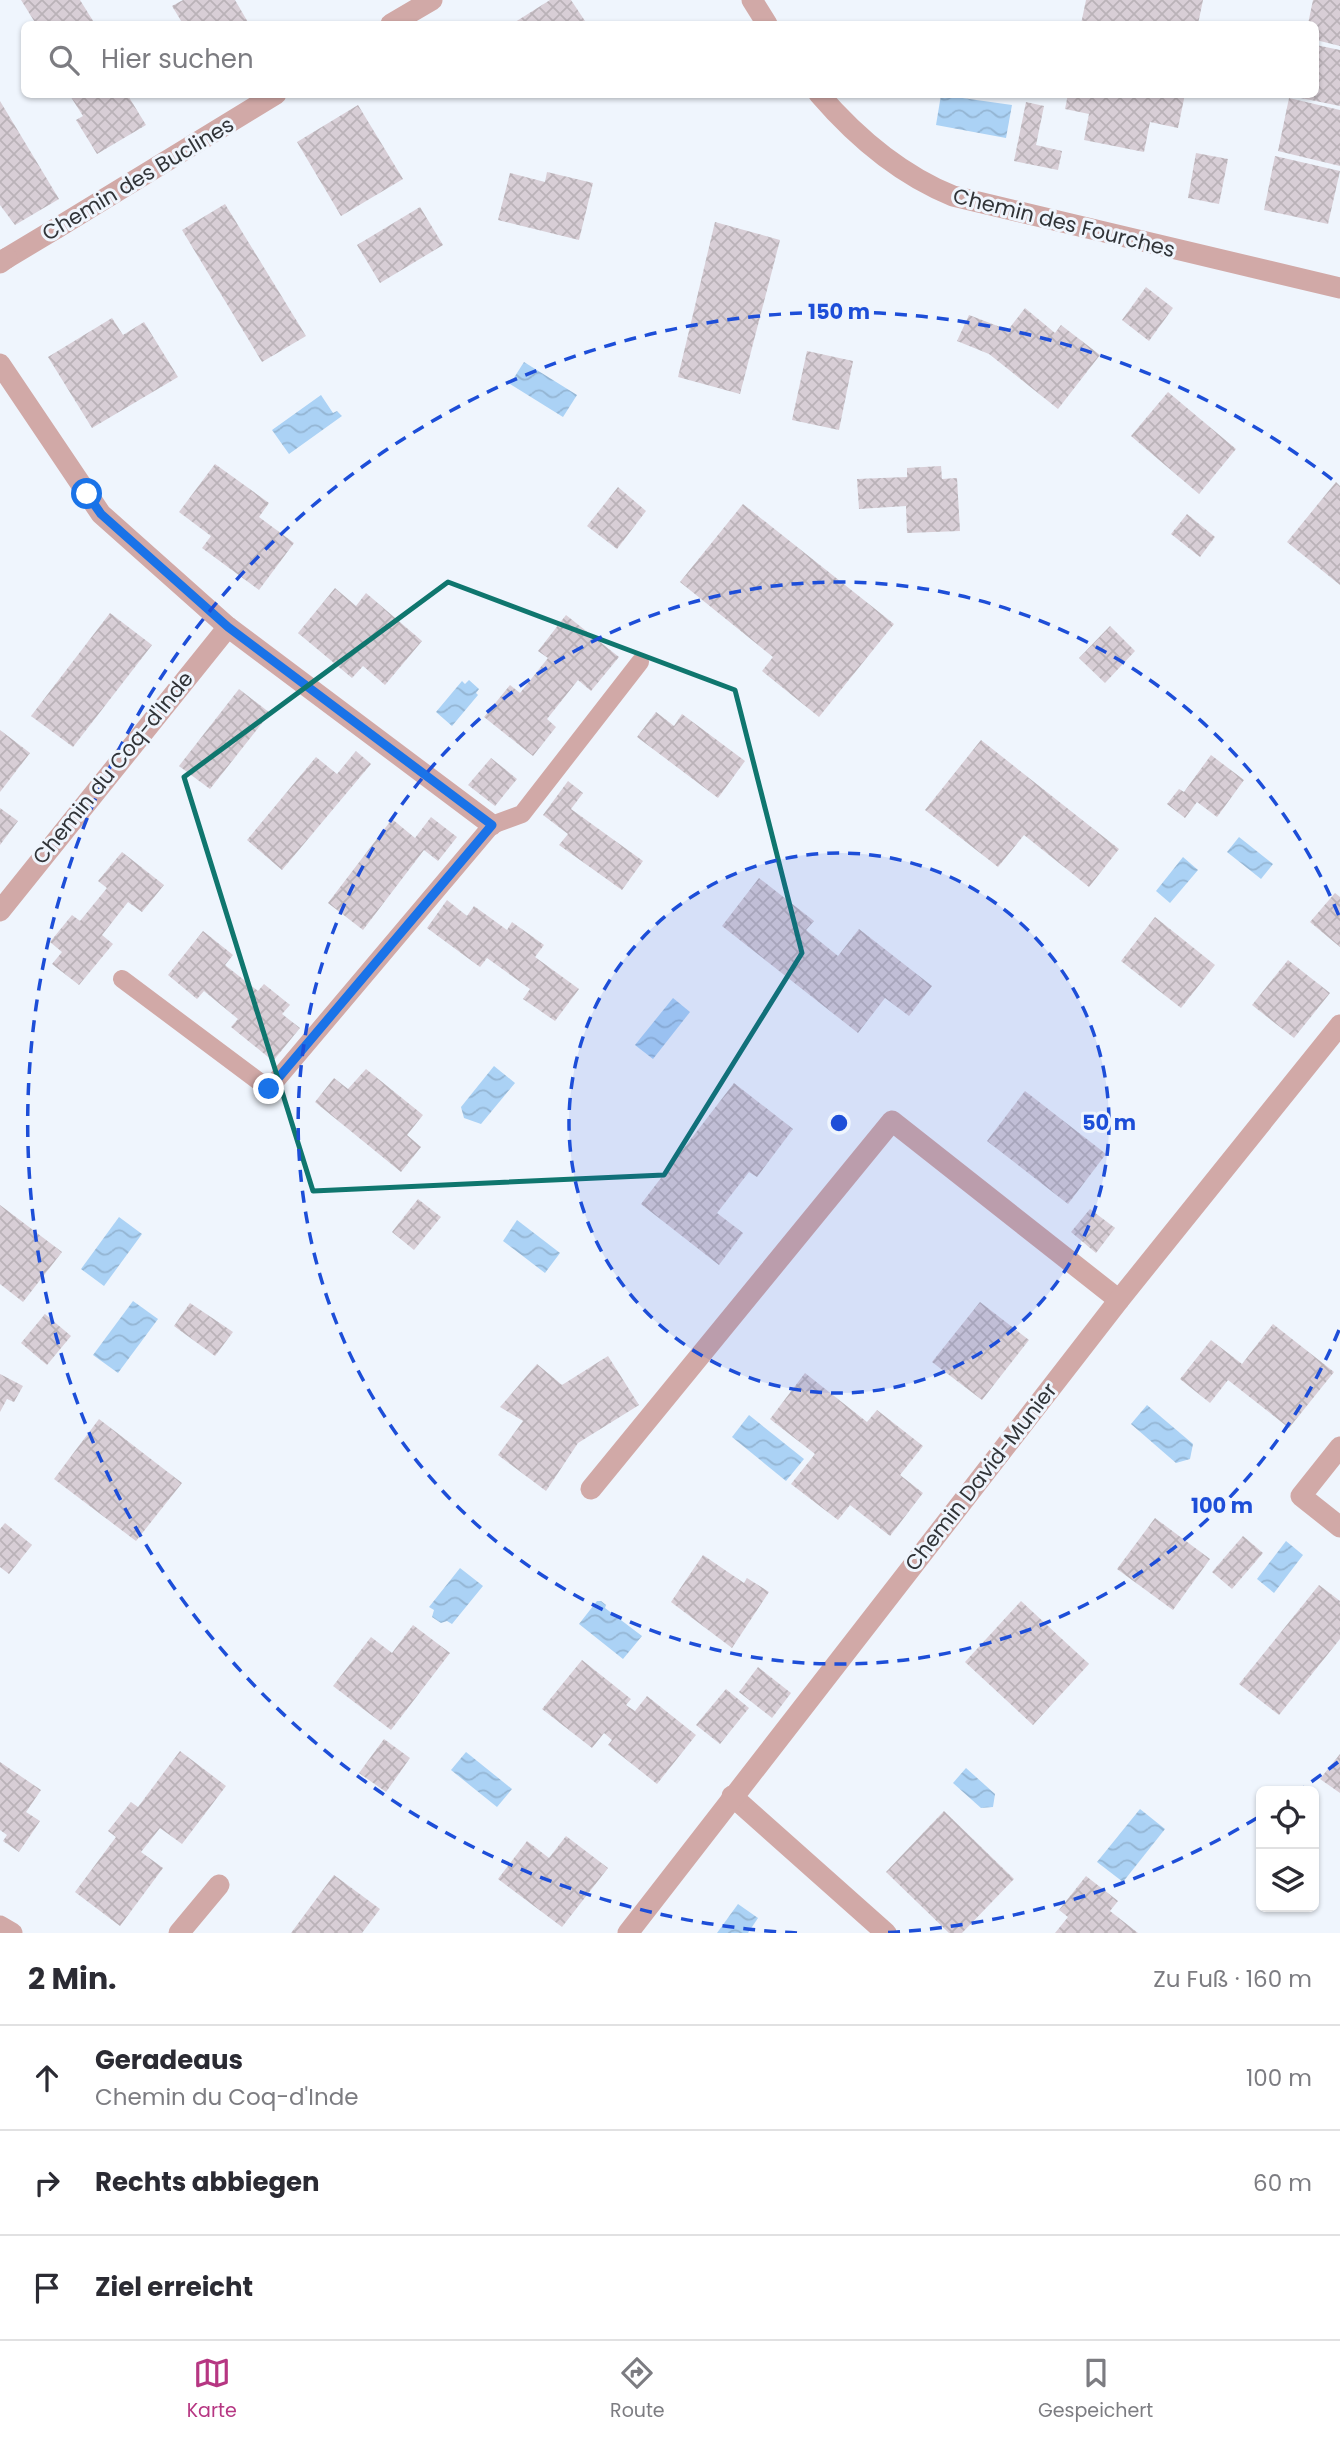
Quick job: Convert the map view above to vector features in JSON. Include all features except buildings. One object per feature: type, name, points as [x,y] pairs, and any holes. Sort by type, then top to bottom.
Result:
[{"type":"street","points":[[396,21],[432,0]]},
{"type":"street","points":[[752,0],[765,21]]},
{"type":"street","name":"Chemin des Buclines","points":[[3,260],[269,98]]},
{"type":"street","name":"Chemin des Fourches","points":[[823,98],[888,159],[913,177],[953,196],[976,204],[1340,288]]},
{"type":"street","points":[[0,364],[101,514],[228,627],[492,825]]},
{"type":"street","name":"Chemin du Coq-d'Inde","points":[[0,911],[228,627]]},
{"type":"street","name":"Chemin David-Munier","points":[[628,1933],[1119,1300],[1340,1025]]},
{"type":"street","points":[[591,1489],[892,1121],[1119,1300]]},
{"type":"street","points":[[1340,1447],[1301,1496],[1340,1527]]},
{"type":"street","points":[[732,1796],[886,1933]]},
{"type":"street","points":[[179,1933],[219,1885]]},
{"type":"street","points":[[0,1926],[12,1933]]},
{"type":"lane","points":[[122,979],[269,1089],[492,825],[522,814],[640,662]]},
{"type":"highlighted area","points":[[448,582],[735,690],[802,953],[664,1175],[313,1191],[184,777]]},
{"type":"water","points":[[940,98],[962,98],[1012,105],[1006,138],[936,125]]},
{"type":"water","points":[[524,362],[577,395],[563,417],[510,384]]},
{"type":"water","points":[[321,395],[333,413],[337,411],[342,416],[289,454],[272,430]]},
{"type":"water","points":[[469,680],[479,689],[476,693],[478,695],[452,726],[436,712],[462,681],[465,684]]},
{"type":"water","points":[[1239,837],[1273,864],[1261,879],[1227,852]]},
{"type":"water","points":[[1183,857],[1198,870],[1170,903],[1156,891]]},
{"type":"water","points":[[673,998],[690,1012],[653,1059],[635,1045]]},
{"type":"water","points":[[494,1066],[515,1083],[481,1124],[464,1118],[461,1107]]},
{"type":"water","points":[[119,1217],[142,1234],[104,1286],[81,1269]]},
{"type":"water","points":[[517,1220],[560,1253],[545,1273],[503,1241]]},
{"type":"water","points":[[133,1301],[158,1319],[118,1373],[93,1355]]},
{"type":"water","points":[[1147,1405],[1193,1444],[1190,1459],[1176,1463],[1131,1424]]},
{"type":"water","points":[[749,1415],[804,1459],[786,1481],[732,1437]]},
{"type":"water","points":[[1286,1541],[1303,1555],[1274,1593],[1257,1579]]},
{"type":"water","points":[[460,1568],[483,1586],[452,1624],[447,1621],[441,1623],[432,1617],[434,1610],[429,1607]]},
{"type":"water","points":[[597,1601],[601,1601],[606,1605],[605,1608],[642,1636],[623,1659],[579,1624]]},
{"type":"water","points":[[466,1752],[512,1789],[497,1807],[451,1770]]},
{"type":"water","points":[[966,1768],[995,1794],[993,1807],[981,1808],[953,1783]]},
{"type":"water","points":[[1140,1809],[1165,1829],[1123,1882],[1097,1862]]},
{"type":"water","points":[[738,1904],[758,1918],[748,1933],[717,1933]]},
{"type":"route","points":[[87,494],[101,514],[228,627],[492,825],[269,1089]]}]
